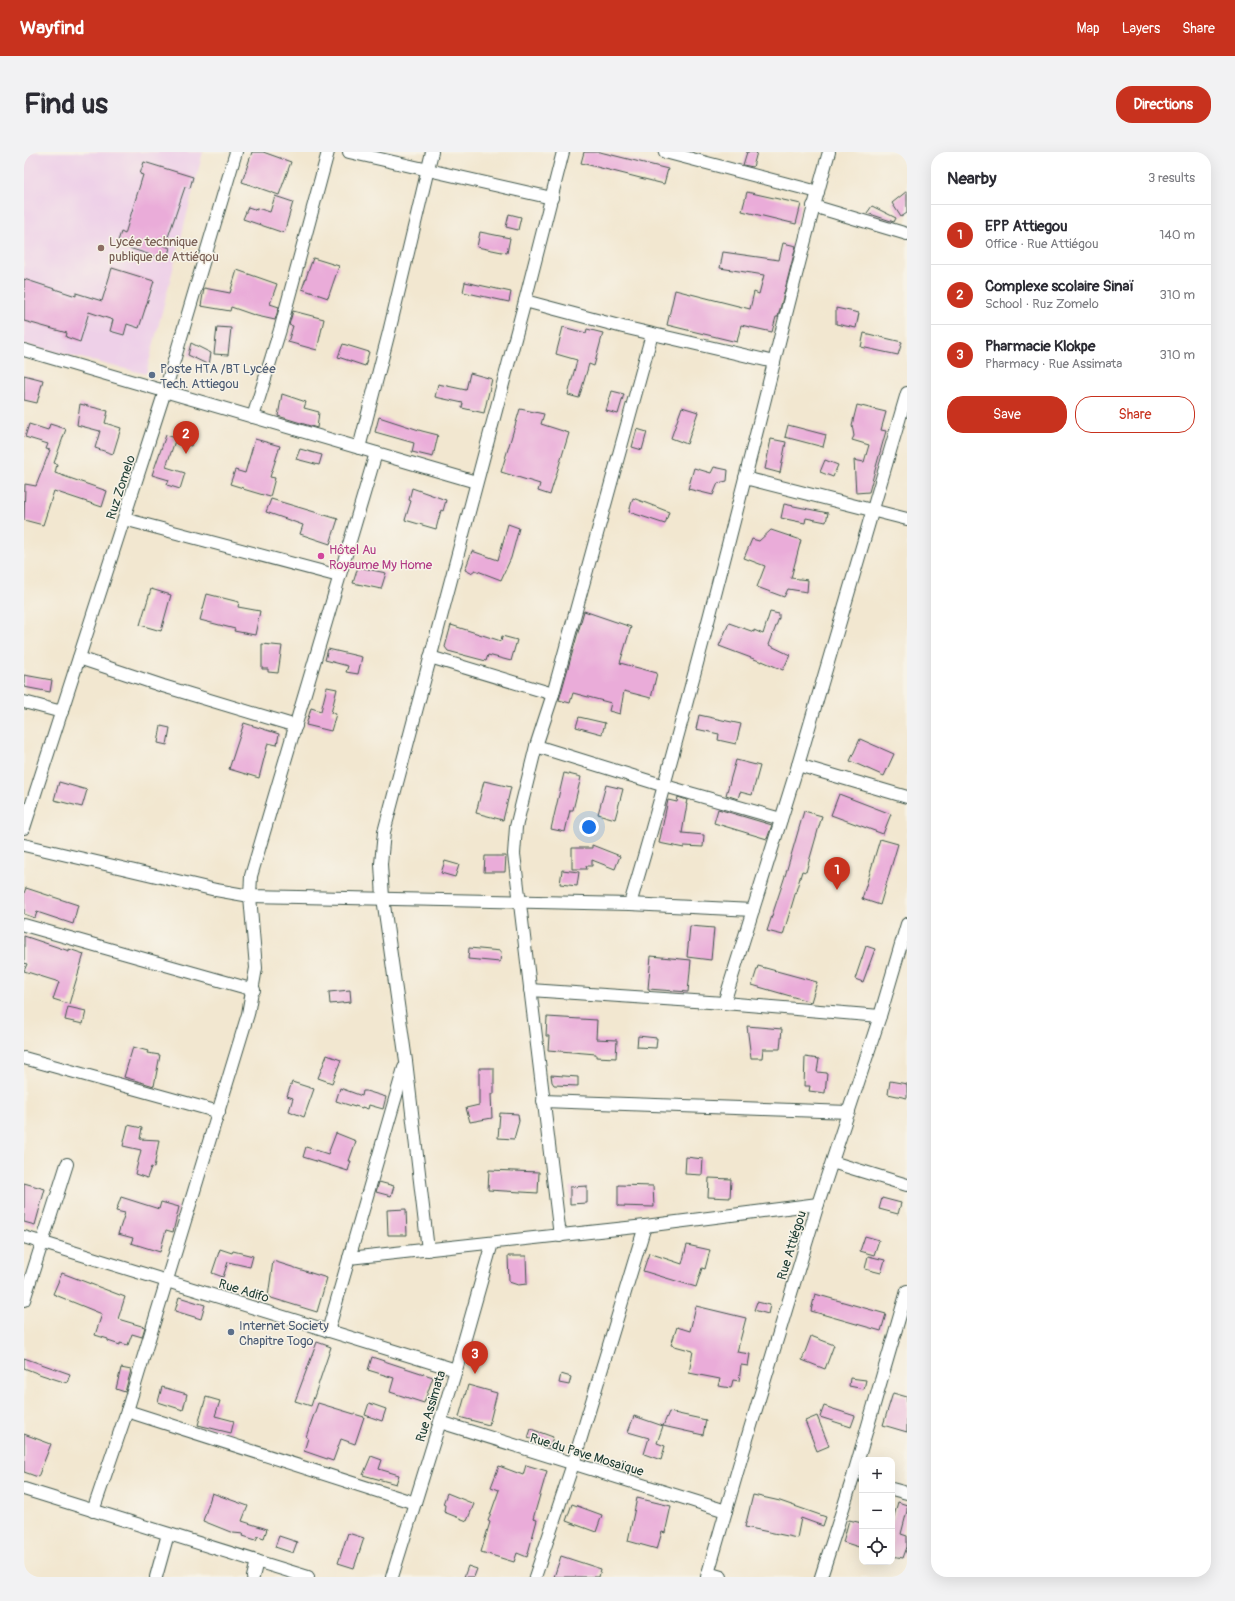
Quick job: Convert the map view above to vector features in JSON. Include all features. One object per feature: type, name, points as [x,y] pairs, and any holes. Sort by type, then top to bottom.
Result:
[{"type":"street","name":"Ruz Zomelo","points":[[24,828],[165,391],[236,152]]},
{"type":"street","points":[[253,417],[280,330],[328,152]]},
{"type":"street","points":[[349,152],[552,198]]},
{"type":"street","points":[[359,448],[389,332],[432,152]]},
{"type":"street","points":[[428,1250],[406,1061],[383,898],[381,864],[384,832],[563,152]]},
{"type":"street","points":[[665,152],[700,156],[818,192]]},
{"type":"street","points":[[630,904],[665,786],[745,478],[813,206],[829,152]]},
{"type":"street","points":[[813,206],[907,234]]},
{"type":"street","points":[[525,301],[652,334],[774,362]]},
{"type":"street","points":[[560,1236],[514,854],[516,827],[536,746],[552,694],[652,334]]},
{"type":"street","points":[[24,350],[476,482]]},
{"type":"street","points":[[724,1003],[798,765],[907,392]]},
{"type":"street","points":[[93,1511],[127,1411],[248,1014],[254,990],[256,968],[250,896],[251,876],[376,453]]},
{"type":"street","points":[[745,478],[907,519]]},
{"type":"street","points":[[124,519],[339,576]]},
{"type":"street","points":[[430,657],[552,694]]},
{"type":"street","points":[[79,658],[163,686],[296,726]]},
{"type":"street","points":[[24,702],[62,712]]},
{"type":"street","points":[[536,746],[665,786],[781,819]]},
{"type":"street","points":[[798,765],[907,797]]},
{"type":"street","points":[[24,845],[216,890],[250,896],[630,904],[753,910]]},
{"type":"street","name":"Rue Attiégou","points":[[708,1575],[818,1204],[880,1016],[907,924]]},
{"type":"street","points":[[24,925],[254,990]]},
{"type":"street","points":[[530,990],[724,1003],[880,1016]]},
{"type":"street","points":[[24,1058],[219,1112]]},
{"type":"street","points":[[328,1331],[406,1061]]},
{"type":"street","points":[[543,1101],[849,1112]]},
{"type":"street","points":[[832,1162],[907,1185]]},
{"type":"street","points":[[24,1300],[67,1164]]},
{"type":"street","points":[[349,1258],[560,1236],[818,1204]]},
{"type":"street","points":[[535,1577],[573,1464],[645,1226]]},
{"type":"street","name":"Rue Adifo","points":[[24,1237],[456,1370]]},
{"type":"street","name":"Rue Assimata","points":[[392,1577],[456,1370],[492,1243]]},
{"type":"street","points":[[821,1577],[858,1478],[907,1291]]},
{"type":"street","points":[[127,1411],[415,1503]]},
{"type":"street","name":"Rue du Pave Mosaïque","points":[[440,1422],[726,1511]]},
{"type":"street","points":[[24,1489],[308,1577]]},
{"type":"street","points":[[895,1489],[907,1493]]},
{"type":"street","points":[[156,1577],[168,1534]]},
{"type":"street","points":[[252,1577],[258,1561]]},
{"type":"street","points":[[708,1575],[721,1577]]},
{"type":"shaded area","name":"Lycée technique publique de Attiéqou","points":[[24,152],[203,152],[146,374],[24,344]]},
{"type":"building","points":[[252,152],[263,152],[291,162],[279,195],[242,182]]},
{"type":"building","points":[[584,152],[600,152],[668,169],[664,184],[581,163]]},
{"type":"building","points":[[747,152],[757,152],[753,167],[743,165]]},
{"type":"building","points":[[144,162],[193,177],[190,188],[185,187],[165,246],[170,248],[166,260],[117,244],[121,232],[125,234],[143,175],[140,174]]},
{"type":"building","points":[[907,191],[907,213],[901,217],[892,203]]},
{"type":"building","points":[[747,192],[801,204],[796,224],[742,211]]},
{"type":"building","points":[[275,196],[293,202],[284,233],[243,219],[248,207],[270,212]]},
{"type":"building","points":[[872,206],[896,218],[894,222],[867,213]]},
{"type":"building","points":[[509,214],[521,217],[518,230],[506,227]]},
{"type":"building","points":[[480,232],[510,238],[507,253],[477,247]]},
{"type":"building","points":[[783,243],[796,246],[778,317],[776,317],[772,332],[741,325],[737,342],[667,325],[675,290],[750,309],[754,292],[759,294],[764,275],[720,268],[723,252],[779,260]]},
{"type":"building","points":[[313,258],[339,266],[328,298],[302,289]]},
{"type":"building","points":[[112,268],[154,281],[139,328],[127,324],[124,335],[110,331],[113,320],[89,312],[80,342],[66,337],[67,333],[24,321],[24,279],[76,296],[76,293],[102,301]]},
{"type":"building","points":[[237,270],[277,284],[270,304],[279,307],[275,320],[257,316],[231,307],[230,311],[201,306],[204,288],[230,293]]},
{"type":"building","points":[[465,282],[511,292],[509,302],[463,292]]},
{"type":"building","points":[[836,308],[859,313],[856,328],[836,324]]},
{"type":"building","points":[[293,311],[324,319],[317,350],[288,342],[293,326],[289,325]]},
{"type":"building","points":[[217,327],[231,328],[228,355],[214,354]]},
{"type":"building","points":[[563,327],[586,333],[587,329],[603,333],[594,366],[589,364],[579,398],[568,395],[577,360],[556,354]]},
{"type":"building","points":[[864,333],[902,342],[898,355],[861,347]]},
{"type":"building","points":[[191,343],[211,353],[209,365],[188,355]]},
{"type":"building","points":[[343,344],[369,352],[365,366],[338,357]]},
{"type":"building","points":[[470,373],[492,379],[484,413],[462,408],[463,403],[435,397],[438,384],[466,390]]},
{"type":"building","points":[[24,375],[43,380],[37,403],[24,400]]},
{"type":"building","points":[[612,391],[624,394],[618,414],[606,411]]},
{"type":"building","points":[[282,394],[306,402],[304,408],[319,412],[317,428],[278,416]]},
{"type":"building","points":[[80,404],[108,411],[105,423],[121,428],[113,454],[95,448],[100,431],[77,425]]},
{"type":"building","points":[[857,405],[886,412],[881,430],[886,431],[869,492],[856,493],[854,460],[864,462],[869,445],[852,440],[854,436],[852,425]]},
{"type":"building","points":[[682,407],[698,412],[687,444],[671,438]]},
{"type":"building","points":[[520,409],[544,414],[541,424],[569,433],[550,495],[538,491],[540,484],[501,472]]},
{"type":"building","points":[[379,417],[438,435],[433,457],[412,452],[414,443],[375,432]]},
{"type":"building","points":[[29,424],[48,430],[50,424],[66,429],[54,463],[57,464],[55,473],[107,491],[102,507],[54,491],[43,525],[24,520],[25,484],[36,486],[50,450],[46,449],[48,444],[25,437]]},
{"type":"building","points":[[788,425],[826,435],[823,447],[785,437]]},
{"type":"building","points":[[637,429],[647,432],[642,450],[632,447]]},
{"type":"building","points":[[184,430],[195,434],[191,446],[179,442]]},
{"type":"building","points":[[166,435],[176,438],[166,467],[185,473],[180,489],[167,485],[169,480],[152,475]]},
{"type":"building","points":[[255,439],[280,446],[270,477],[275,478],[270,497],[230,484],[235,470],[245,473]]},
{"type":"building","points":[[771,439],[786,442],[780,473],[765,469]]},
{"type":"building","points":[[300,449],[322,455],[319,465],[296,459]]},
{"type":"building","points":[[825,460],[838,465],[833,477],[820,472]]},
{"type":"building","points":[[714,467],[728,470],[727,481],[718,483],[713,495],[688,489],[694,468],[711,473]]},
{"type":"building","points":[[412,488],[446,500],[443,511],[441,510],[436,529],[405,520],[411,501],[409,500]]},
{"type":"building","points":[[633,498],[669,512],[665,524],[629,512]]},
{"type":"building","points":[[271,499],[338,519],[330,544],[300,534],[303,525],[266,512]]},
{"type":"building","points":[[784,504],[828,513],[826,522],[806,518],[805,523],[781,518]]},
{"type":"building","points":[[508,524],[519,528],[511,558],[501,580],[475,570],[471,573],[465,570],[472,551],[498,560]]},
{"type":"building","points":[[771,530],[801,540],[791,578],[808,580],[807,592],[788,589],[784,597],[757,587],[765,566],[744,558],[752,539],[759,541]]},
{"type":"building","points":[[358,567],[386,573],[381,589],[353,583]]},
{"type":"building","points":[[151,589],[171,595],[161,631],[140,625]]},
{"type":"building","points":[[207,594],[239,602],[238,607],[260,611],[255,635],[234,631],[235,629],[200,620]]},
{"type":"building","points":[[584,611],[631,627],[620,663],[657,673],[651,698],[624,691],[620,714],[609,711],[611,703],[573,693],[570,703],[559,700]]},
{"type":"building","points":[[770,612],[779,614],[779,618],[769,645],[790,655],[783,670],[719,646],[729,623],[763,634]]},
{"type":"building","points":[[451,625],[501,641],[502,636],[517,640],[511,661],[488,655],[486,661],[448,651],[445,647]]},
{"type":"building","points":[[262,644],[282,646],[278,673],[268,672],[268,669],[262,669]]},
{"type":"building","points":[[328,649],[362,657],[358,674],[346,672],[348,666],[325,660]]},
{"type":"building","points":[[24,675],[52,680],[50,692],[24,687]]},
{"type":"building","points":[[327,687],[337,689],[331,713],[336,714],[331,731],[306,725],[311,708],[321,711]]},
{"type":"building","points":[[699,715],[741,724],[736,744],[718,740],[719,734],[696,729]]},
{"type":"building","points":[[579,717],[605,723],[602,734],[576,727]]},
{"type":"building","points":[[244,723],[279,734],[277,745],[268,743],[259,778],[229,769]]},
{"type":"building","points":[[161,726],[170,728],[167,745],[158,743]]},
{"type":"building","points":[[860,739],[894,754],[884,776],[850,761]]},
{"type":"building","points":[[736,760],[760,766],[752,795],[740,792],[738,799],[726,795]]},
{"type":"building","points":[[564,773],[581,777],[573,810],[570,810],[565,832],[551,829]]},
{"type":"building","points":[[484,781],[511,787],[503,820],[476,813]]},
{"type":"building","points":[[59,782],[87,790],[82,807],[54,800]]},
{"type":"building","points":[[606,785],[623,789],[615,819],[598,814]]},
{"type":"building","points":[[839,794],[891,814],[883,834],[831,815]]},
{"type":"building","points":[[678,797],[687,800],[682,833],[704,835],[703,847],[684,846],[684,848],[659,843],[668,800],[677,802]]},
{"type":"building","points":[[718,809],[772,825],[767,839],[714,823]]},
{"type":"building","points":[[804,811],[822,816],[806,872],[802,871],[783,935],[767,931]]},
{"type":"building","points":[[880,839],[898,844],[880,905],[862,899]]},
{"type":"building","points":[[592,845],[620,856],[615,869],[592,860],[592,866],[586,866],[587,869],[572,869],[572,848],[592,848]]},
{"type":"building","points":[[485,856],[506,856],[505,872],[484,872]]},
{"type":"building","points":[[445,861],[459,865],[455,877],[441,873]]},
{"type":"building","points":[[562,870],[579,872],[577,886],[560,884]]},
{"type":"building","points":[[26,888],[78,905],[73,924],[37,912],[35,918],[24,914],[24,893]]},
{"type":"building","points":[[690,926],[714,928],[711,960],[687,957]]},
{"type":"building","points":[[24,936],[69,951],[69,949],[84,954],[69,1004],[53,999],[59,982],[24,971],[27,964],[24,963]]},
{"type":"building","points":[[866,946],[875,949],[863,982],[855,979]]},
{"type":"building","points":[[469,948],[501,951],[500,962],[468,959]]},
{"type":"building","points":[[651,956],[691,960],[688,992],[648,989]]},
{"type":"building","points":[[758,966],[817,982],[811,1002],[752,985]]},
{"type":"building","points":[[350,990],[351,1002],[330,1004],[329,992]]},
{"type":"building","points":[[68,1007],[86,1011],[83,1024],[65,1020]]},
{"type":"building","points":[[547,1017],[597,1020],[596,1039],[617,1040],[616,1058],[596,1057],[596,1054],[548,1050],[549,1036],[546,1036]]},
{"type":"building","points":[[747,1026],[782,1029],[780,1049],[763,1049],[762,1058],[751,1058]]},
{"type":"building","points":[[638,1036],[657,1038],[656,1048],[637,1047]]},
{"type":"building","points":[[133,1047],[148,1051],[147,1053],[160,1055],[154,1086],[124,1077]]},
{"type":"building","points":[[327,1055],[341,1060],[332,1083],[318,1078]]},
{"type":"building","points":[[805,1057],[819,1059],[817,1072],[827,1073],[825,1093],[809,1091],[810,1086],[804,1086]]},
{"type":"building","points":[[479,1068],[494,1068],[494,1094],[491,1094],[492,1118],[470,1122],[466,1108],[479,1105]]},
{"type":"building","points":[[551,1075],[578,1077],[578,1086],[554,1085]]},
{"type":"building","points":[[890,1081],[907,1084],[907,1098],[888,1094]]},
{"type":"building","points":[[292,1082],[314,1089],[304,1117],[289,1111],[293,1098],[287,1096]]},
{"type":"building","points":[[340,1088],[362,1096],[363,1091],[366,1091],[386,1097],[383,1109],[369,1105],[368,1109],[355,1107],[336,1101]]},
{"type":"building","points":[[500,1113],[518,1114],[519,1121],[514,1139],[498,1138]]},
{"type":"building","points":[[128,1125],[142,1128],[140,1139],[159,1140],[154,1168],[151,1167],[147,1178],[135,1174],[141,1150],[123,1146]]},
{"type":"building","points":[[336,1133],[356,1141],[349,1161],[351,1161],[348,1171],[303,1157],[306,1147],[328,1154]]},
{"type":"building","points":[[686,1157],[703,1159],[702,1175],[685,1174]]},
{"type":"building","points":[[489,1170],[539,1172],[538,1193],[488,1190]]},
{"type":"building","points":[[709,1178],[731,1179],[730,1198],[708,1197]]},
{"type":"building","points":[[379,1182],[394,1186],[391,1196],[376,1192]]},
{"type":"building","points":[[24,1183],[45,1189],[35,1225],[24,1222]]},
{"type":"building","points":[[618,1185],[653,1186],[654,1207],[618,1206]]},
{"type":"building","points":[[587,1186],[587,1203],[570,1204],[570,1187]]},
{"type":"building","points":[[121,1197],[159,1209],[161,1202],[179,1207],[173,1232],[166,1230],[160,1252],[131,1243],[133,1238],[118,1234],[125,1213],[116,1211]]},
{"type":"building","points":[[882,1198],[901,1203],[898,1214],[879,1209]]},
{"type":"building","points":[[406,1209],[407,1235],[388,1235],[387,1210]]},
{"type":"building","points":[[865,1236],[879,1240],[874,1255],[860,1251]]},
{"type":"building","points":[[687,1245],[710,1250],[705,1269],[702,1268],[696,1287],[643,1271],[649,1253],[682,1264]]},
{"type":"building","points":[[220,1249],[232,1253],[233,1251],[253,1256],[250,1267],[228,1262],[223,1277],[212,1273]]},
{"type":"building","points":[[508,1256],[526,1256],[527,1284],[518,1285],[509,1282]]},
{"type":"building","points":[[868,1256],[885,1260],[881,1273],[865,1269]]},
{"type":"building","points":[[273,1261],[327,1278],[317,1312],[268,1297]]},
{"type":"building","points":[[62,1273],[125,1297],[118,1319],[145,1327],[142,1337],[132,1334],[128,1345],[120,1343],[120,1345],[95,1335],[102,1314],[53,1294]]},
{"type":"building","points":[[815,1294],[886,1314],[881,1331],[811,1311]]},
{"type":"building","points":[[179,1297],[205,1305],[201,1319],[175,1311]]},
{"type":"building","points":[[757,1302],[770,1305],[768,1314],[754,1310]]},
{"type":"building","points":[[696,1306],[746,1318],[737,1352],[750,1354],[748,1366],[741,1365],[739,1381],[733,1380],[731,1388],[718,1386],[720,1379],[689,1373],[693,1351],[671,1345],[677,1327],[690,1331]]},
{"type":"building","points":[[811,1336],[834,1345],[825,1369],[802,1360]]},
{"type":"building","points":[[317,1342],[331,1347],[311,1406],[295,1401]]},
{"type":"building","points":[[372,1357],[433,1377],[424,1403],[390,1392],[394,1378],[368,1370]]},
{"type":"building","points":[[24,1358],[70,1374],[67,1383],[24,1368]]},
{"type":"building","points":[[121,1368],[131,1370],[125,1392],[116,1389]]},
{"type":"building","points":[[561,1374],[571,1377],[569,1385],[559,1383]]},
{"type":"building","points":[[850,1378],[866,1380],[864,1389],[849,1386]]},
{"type":"building","points":[[468,1385],[497,1393],[489,1425],[459,1417]]},
{"type":"building","points":[[162,1387],[187,1394],[183,1410],[158,1402]]},
{"type":"building","points":[[893,1393],[907,1397],[907,1432],[883,1425]]},
{"type":"building","points":[[206,1397],[220,1401],[215,1416],[234,1421],[231,1433],[198,1425]]},
{"type":"building","points":[[318,1403],[364,1417],[355,1444],[341,1439],[333,1461],[304,1451],[308,1438],[306,1437]]},
{"type":"building","points":[[369,1403],[386,1409],[382,1421],[365,1415]]},
{"type":"building","points":[[824,1406],[855,1416],[851,1427],[820,1417]]},
{"type":"building","points":[[669,1412],[706,1420],[703,1435],[663,1426]]},
{"type":"building","points":[[634,1416],[663,1426],[657,1443],[665,1446],[661,1460],[644,1454],[649,1438],[628,1432]]},
{"type":"building","points":[[817,1416],[829,1446],[817,1451],[805,1421]]},
{"type":"building","points":[[531,1429],[553,1437],[550,1446],[528,1438]]},
{"type":"building","points":[[24,1434],[51,1444],[38,1477],[24,1472]]},
{"type":"building","points":[[371,1456],[382,1460],[379,1469],[399,1475],[396,1484],[363,1475]]},
{"type":"building","points":[[526,1465],[547,1471],[533,1519],[537,1520],[527,1557],[517,1553],[514,1562],[481,1552],[490,1522],[488,1521],[499,1490],[491,1487],[499,1466],[523,1475]]},
{"type":"building","points":[[212,1493],[248,1506],[242,1521],[267,1529],[264,1538],[258,1536],[256,1540],[243,1536],[244,1534],[233,1533],[203,1521]]},
{"type":"building","points":[[447,1493],[474,1504],[467,1521],[444,1512],[445,1505],[443,1504]]},
{"type":"building","points":[[753,1495],[780,1501],[826,1517],[823,1526],[801,1518],[797,1538],[745,1527]]},
{"type":"building","points":[[637,1498],[671,1506],[665,1533],[662,1532],[657,1549],[628,1541]]},
{"type":"building","points":[[898,1502],[907,1505],[907,1511],[901,1534],[907,1536],[907,1547],[903,1558],[895,1557],[895,1512]]},
{"type":"building","points":[[572,1504],[602,1515],[596,1532],[566,1521]]},
{"type":"building","points":[[849,1520],[859,1522],[859,1547],[843,1542]]},
{"type":"building","points":[[348,1533],[364,1538],[354,1568],[338,1563]]},
{"type":"building","points":[[279,1536],[297,1542],[293,1553],[275,1547]]},
{"type":"building","points":[[561,1556],[601,1569],[599,1577],[554,1577]]},
{"type":"building","points":[[468,1566],[477,1569],[474,1577],[464,1577]]},
{"type":"place","name":"Lycée technique publique de Attiéqou","points":[[101,248]]},
{"type":"place","name":"Poste HTA /BT Lycée Tech. Attiegou","points":[[152,375]]},
{"type":"place","name":"Complexe scolaire Sinaï","points":[[186,454]]},
{"type":"place","name":"Hôtel Au Royaume My Home","points":[[321,556]]},
{"type":"place","name":"EPP Attiegou","points":[[837,890]]},
{"type":"place","name":"Internet Society Chapitre Togo","points":[[231,1332]]},
{"type":"place","name":"Pharmacie Klokpe","points":[[475,1374]]}]
